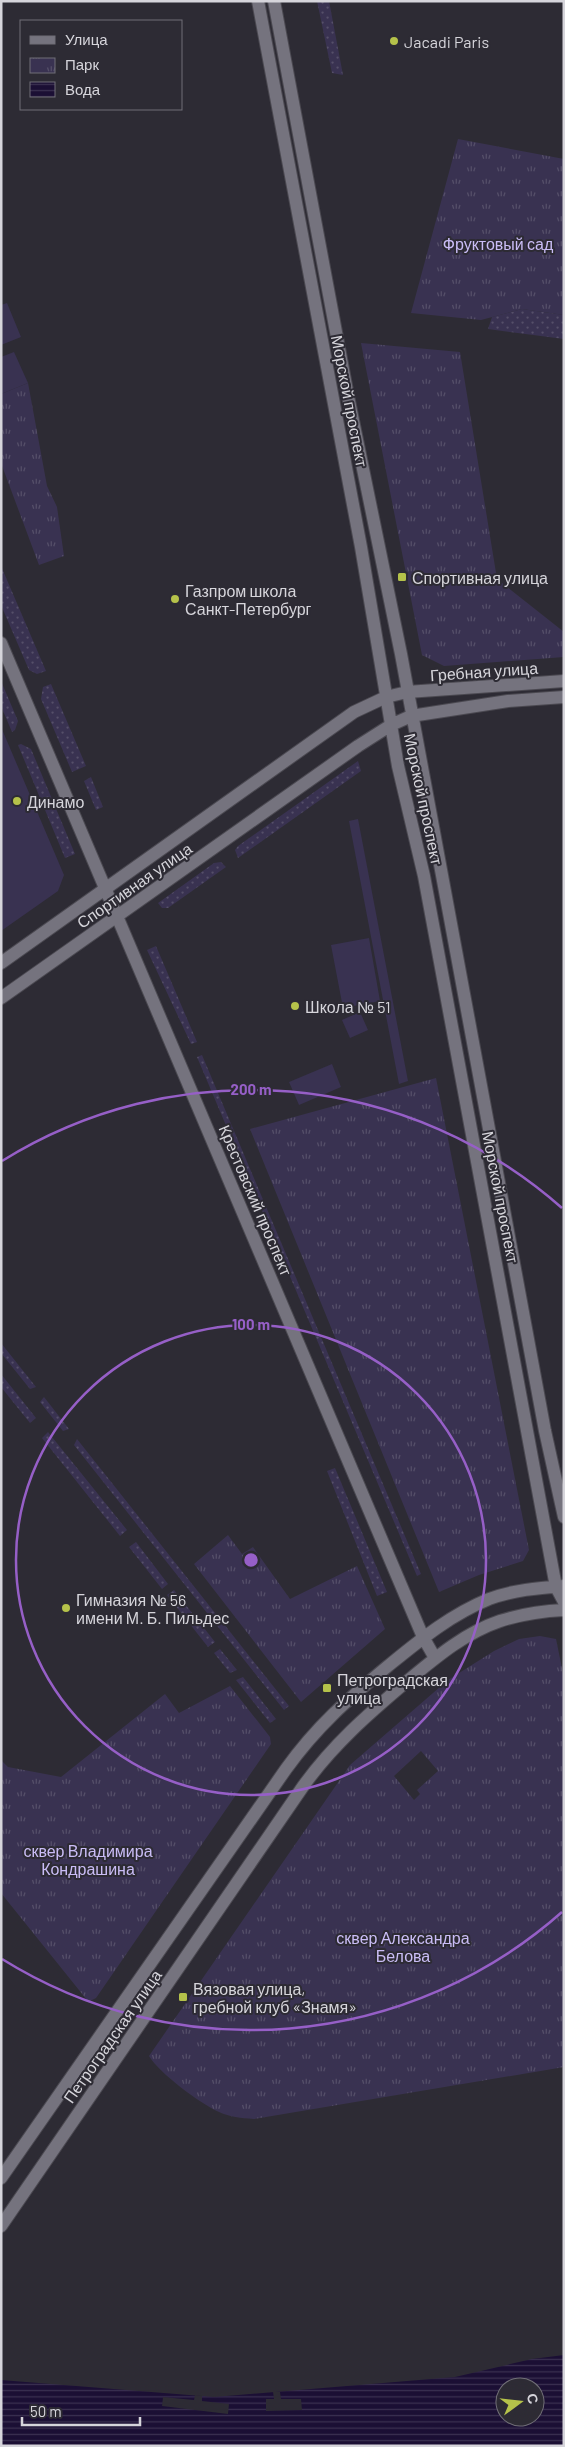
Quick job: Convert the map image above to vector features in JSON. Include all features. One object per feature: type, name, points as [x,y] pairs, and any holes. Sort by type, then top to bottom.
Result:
[{"type":"street","name":"Морской проспект","points":[[258,1],[361,547],[391,725],[427,896],[564,1602]]},
{"type":"street","name":"Морской проспект","points":[[274,1],[350,406],[407,692],[545,1431],[564,1517]]},
{"type":"street","name":"Крестовский проспект","points":[[1,643],[423,1637],[435,1658]]},
{"type":"street","name":"Гребная улица","points":[[407,692],[564,681]]},
{"type":"street","name":"Спортивная улица","points":[[1,963],[354,712],[386,697],[407,692]]},
{"type":"street","name":"Гребная улица","points":[[411,716],[508,701],[564,697]]},
{"type":"street","name":"Спортивная улица","points":[[1,998],[358,746],[391,725],[411,716]]},
{"type":"street","name":"Петроградская улица","points":[[1,2178],[304,1744],[341,1705],[423,1637],[448,1619],[490,1599],[523,1589],[560,1587]]},
{"type":"street","name":"Петроградская улица","points":[[1,2226],[318,1766],[357,1723],[435,1658],[460,1642],[498,1622],[529,1612],[564,1610]]},
{"type":"green space","points":[[317,1],[329,1],[343,75],[332,73]]},
{"type":"green space","name":"Фруктовый сад","points":[[458,139],[564,159],[564,315],[522,309],[481,320],[411,313]]},
{"type":"green space","points":[[7,303],[21,337],[1,345],[1,305]]},
{"type":"green space","points":[[522,309],[564,315],[564,339],[488,329],[492,317]]},
{"type":"green space","points":[[361,343],[460,352],[497,579],[564,632],[564,657],[444,666],[422,655]]},
{"type":"green space","points":[[14,352],[28,383],[1,394],[1,357]]},
{"type":"green space","points":[[28,383],[47,486],[57,507],[64,556],[39,565],[1,463],[1,394]]},
{"type":"green space","points":[[1,566],[46,671],[37,674],[29,670],[1,605]]},
{"type":"green space","points":[[1,681],[18,721],[15,730],[12,732],[1,706]]},
{"type":"green space","points":[[51,684],[86,766],[72,772],[41,699],[43,687]]},
{"type":"green space","name":"Динамо","points":[[1,727],[64,875],[58,891],[1,931]]},
{"type":"green space","points":[[21,744],[31,749],[75,854],[65,858],[18,745]]},
{"type":"green space","points":[[358,761],[361,771],[238,858],[235,850],[238,846]]},
{"type":"green space","points":[[91,777],[103,807],[96,810],[84,781]]},
{"type":"green space","points":[[358,819],[408,1081],[399,1084],[349,821]]},
{"type":"green space","points":[[221,862],[226,867],[168,908],[162,908],[158,903],[214,863]]},
{"type":"green space","points":[[369,938],[380,1001],[343,1008],[331,945]]},
{"type":"green space","points":[[156,946],[197,1042],[191,1044],[147,950]]},
{"type":"green space","points":[[360,1012],[368,1030],[350,1038],[342,1020]]},
{"type":"green space","points":[[202,1055],[421,1574],[417,1576],[197,1057]]},
{"type":"green space","points":[[332,1064],[341,1087],[299,1105],[289,1082]]},
{"type":"green space","points":[[436,1078],[529,1550],[523,1561],[479,1575],[439,1592],[250,1129]]},
{"type":"green space","points":[[1,1343],[36,1387],[30,1389],[1,1353]]},
{"type":"green space","points":[[1,1374],[36,1418],[30,1423],[1,1387]]},
{"type":"green space","points":[[44,1397],[69,1429],[63,1431],[40,1402]]},
{"type":"green space","points":[[48,1432],[127,1530],[120,1536],[42,1438]]},
{"type":"green space","points":[[77,1439],[289,1706],[284,1710],[74,1445]]},
{"type":"green space","points":[[335,1468],[387,1592],[377,1596],[327,1471]]},
{"type":"green space","points":[[228,1535],[242,1554],[253,1547],[290,1599],[357,1566],[385,1629],[301,1702],[194,1564]]},
{"type":"green space","points":[[136,1542],[168,1584],[162,1589],[129,1547]]},
{"type":"green space","points":[[174,1590],[215,1642],[208,1647],[167,1595]]},
{"type":"green space","name":"сквер Александра Белова","points":[[540,1636],[556,1639],[564,1678],[564,2067],[254,2119],[223,2114],[192,2095],[162,2071],[149,2056],[350,1765],[448,1680],[494,1651],[519,1639]],"holes":[[[421,1751],[438,1771],[417,1790],[420,1794],[414,1800],[394,1776]]]},
{"type":"green space","points":[[220,1649],[237,1670],[230,1673],[214,1653]]},
{"type":"green space","points":[[243,1677],[276,1719],[270,1723],[236,1680]]},
{"type":"green space","name":"сквер Владимира Кондрашина","points":[[230,1686],[270,1737],[271,1744],[96,1998],[90,2001],[87,2000],[1,1893],[1,1760],[8,1767],[61,1777],[165,1694],[179,1713]]},
{"type":"water","points":[[564,2355],[564,2446],[1,2446],[1,2380],[214,2397],[455,2377],[532,2359]]},
{"type":"pier","points":[[273,2392],[280,2392],[281,2399],[301,2399],[302,2410],[266,2411],[266,2399],[274,2399]]},
{"type":"pier","points":[[195,2395],[202,2396],[202,2401],[229,2404],[228,2414],[162,2406],[163,2397],[194,2400]]},
{"type":"place","name":"Jacadi Paris","points":[[394,41]]},
{"type":"place","name":"Спортивная улица","points":[[402,577]]},
{"type":"place","name":"Газпром школа Санкт-Петербург","points":[[175,599]]},
{"type":"place","name":"Динамо","points":[[17,801]]},
{"type":"place","name":"Школа № 51","points":[[295,1006]]},
{"type":"place","name":"Гимназия № 56 имени М. Б. Пильдес","points":[[66,1608]]},
{"type":"place","name":"Петроградская улица","points":[[327,1688]]},
{"type":"place","name":"Вязовая улица, гребной клуб «Знамя»","points":[[183,1997]]}]
